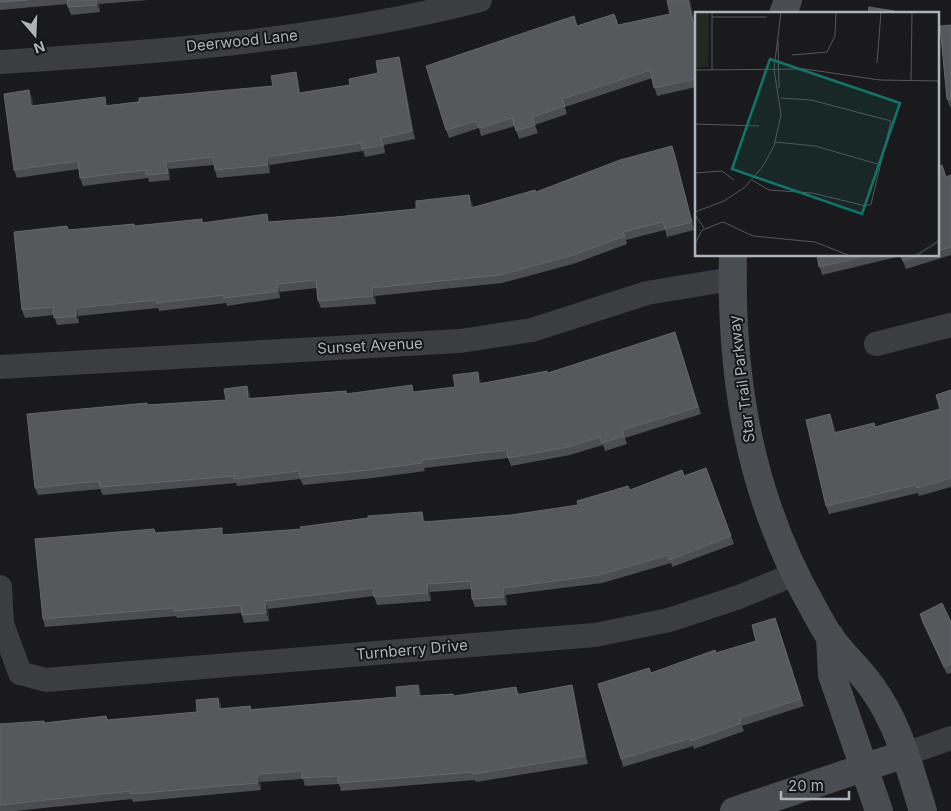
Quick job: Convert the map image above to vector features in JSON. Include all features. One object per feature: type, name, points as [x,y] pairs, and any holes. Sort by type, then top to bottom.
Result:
[{"type":"street","name":"Deerwood Lane","points":[[0,62],[262,41],[374,23],[480,0]]},
{"type":"street","points":[[784,12],[788,0]]},
{"type":"street","name":"Sunset Avenue","points":[[0,367],[460,341],[532,330],[732,267]]},
{"type":"street","name":"Star Trail Parkway","points":[[732,267],[742,406],[755,470],[776,532],[795,574],[830,636],[872,686],[884,707],[905,754],[923,811]]},
{"type":"street","points":[[876,344],[951,325]]},
{"type":"street","name":"Turnberry Drive","points":[[0,587],[2,624],[20,673],[46,680],[595,635],[669,620],[740,597],[795,574]]},
{"type":"street","name":"Star Trail Parkway","points":[[830,636],[832,676],[879,811]]},
{"type":"street","points":[[734,811],[951,738]]},
{"type":"building","points":[[0,0],[27,0],[0,2]]},
{"type":"building","points":[[67,0],[97,0],[97,5],[68,7]]},
{"type":"building","points":[[667,0],[688,0],[695,30],[695,79],[654,88],[650,70],[562,99],[565,106],[532,117],[535,125],[516,131],[512,118],[479,128],[476,121],[446,130],[426,66],[574,16],[577,26],[614,14],[618,25],[670,14]]},
{"type":"building","points":[[869,7],[894,11],[894,12],[868,12]]},
{"type":"building","points":[[951,25],[951,99],[947,99],[940,26]]},
{"type":"building","points":[[399,57],[412,131],[381,138],[383,145],[362,149],[361,143],[267,157],[268,165],[215,170],[213,157],[166,162],[168,173],[146,175],[146,170],[80,178],[78,161],[14,170],[4,94],[29,90],[31,106],[105,97],[106,106],[139,102],[139,98],[273,86],[271,76],[296,72],[299,93],[350,85],[349,79],[378,73],[376,61]]},
{"type":"building","points":[[672,146],[692,222],[665,229],[663,222],[623,232],[625,236],[573,255],[500,275],[372,288],[373,296],[318,301],[316,280],[277,284],[278,291],[224,298],[224,295],[156,303],[156,300],[76,308],[76,316],[54,318],[53,307],[22,310],[14,232],[67,226],[68,230],[202,219],[202,223],[267,214],[268,222],[336,217],[416,209],[416,201],[469,195],[471,208],[535,190],[536,192],[620,160]]},
{"type":"building","points":[[942,165],[946,177],[951,175],[951,247],[938,251],[938,166]]},
{"type":"building","points":[[817,256],[867,256],[819,267]]},
{"type":"building","points":[[901,256],[920,256],[903,261]]},
{"type":"building","points":[[675,332],[698,407],[622,430],[624,436],[602,443],[600,437],[568,447],[508,458],[507,450],[422,460],[422,463],[370,470],[300,477],[299,471],[234,479],[234,476],[100,487],[99,481],[35,488],[27,414],[147,403],[147,405],[226,400],[224,389],[247,386],[248,399],[346,391],[346,394],[412,385],[413,392],[455,387],[453,375],[478,372],[479,384],[547,371],[548,373]]},
{"type":"building","points":[[951,390],[951,478],[917,488],[916,485],[826,506],[806,420],[830,414],[834,433],[874,423],[875,427],[940,409],[936,395]]},
{"type":"building","points":[[706,468],[731,536],[669,560],[668,555],[599,575],[504,588],[504,597],[472,599],[471,581],[427,584],[428,593],[374,597],[373,588],[265,601],[266,613],[242,615],[241,605],[174,611],[174,608],[43,619],[35,539],[154,529],[155,533],[222,528],[222,535],[301,529],[300,527],[368,518],[368,516],[422,512],[423,522],[511,515],[578,505],[577,501],[628,486],[630,490],[682,470],[684,476]]},
{"type":"building","points":[[942,603],[951,622],[951,664],[944,667],[920,614]]},
{"type":"building","points":[[775,618],[801,699],[740,718],[741,723],[691,741],[690,738],[621,759],[598,684],[649,668],[651,673],[715,650],[716,653],[756,641],[752,625]]},
{"type":"building","points":[[418,685],[419,696],[453,694],[454,696],[516,687],[517,695],[572,685],[585,756],[473,774],[473,772],[338,783],[338,776],[302,778],[302,771],[258,774],[258,783],[130,794],[130,791],[0,805],[0,724],[44,721],[44,723],[106,716],[107,720],[197,712],[196,700],[218,698],[219,709],[250,706],[251,710],[397,697],[396,687]]}]
